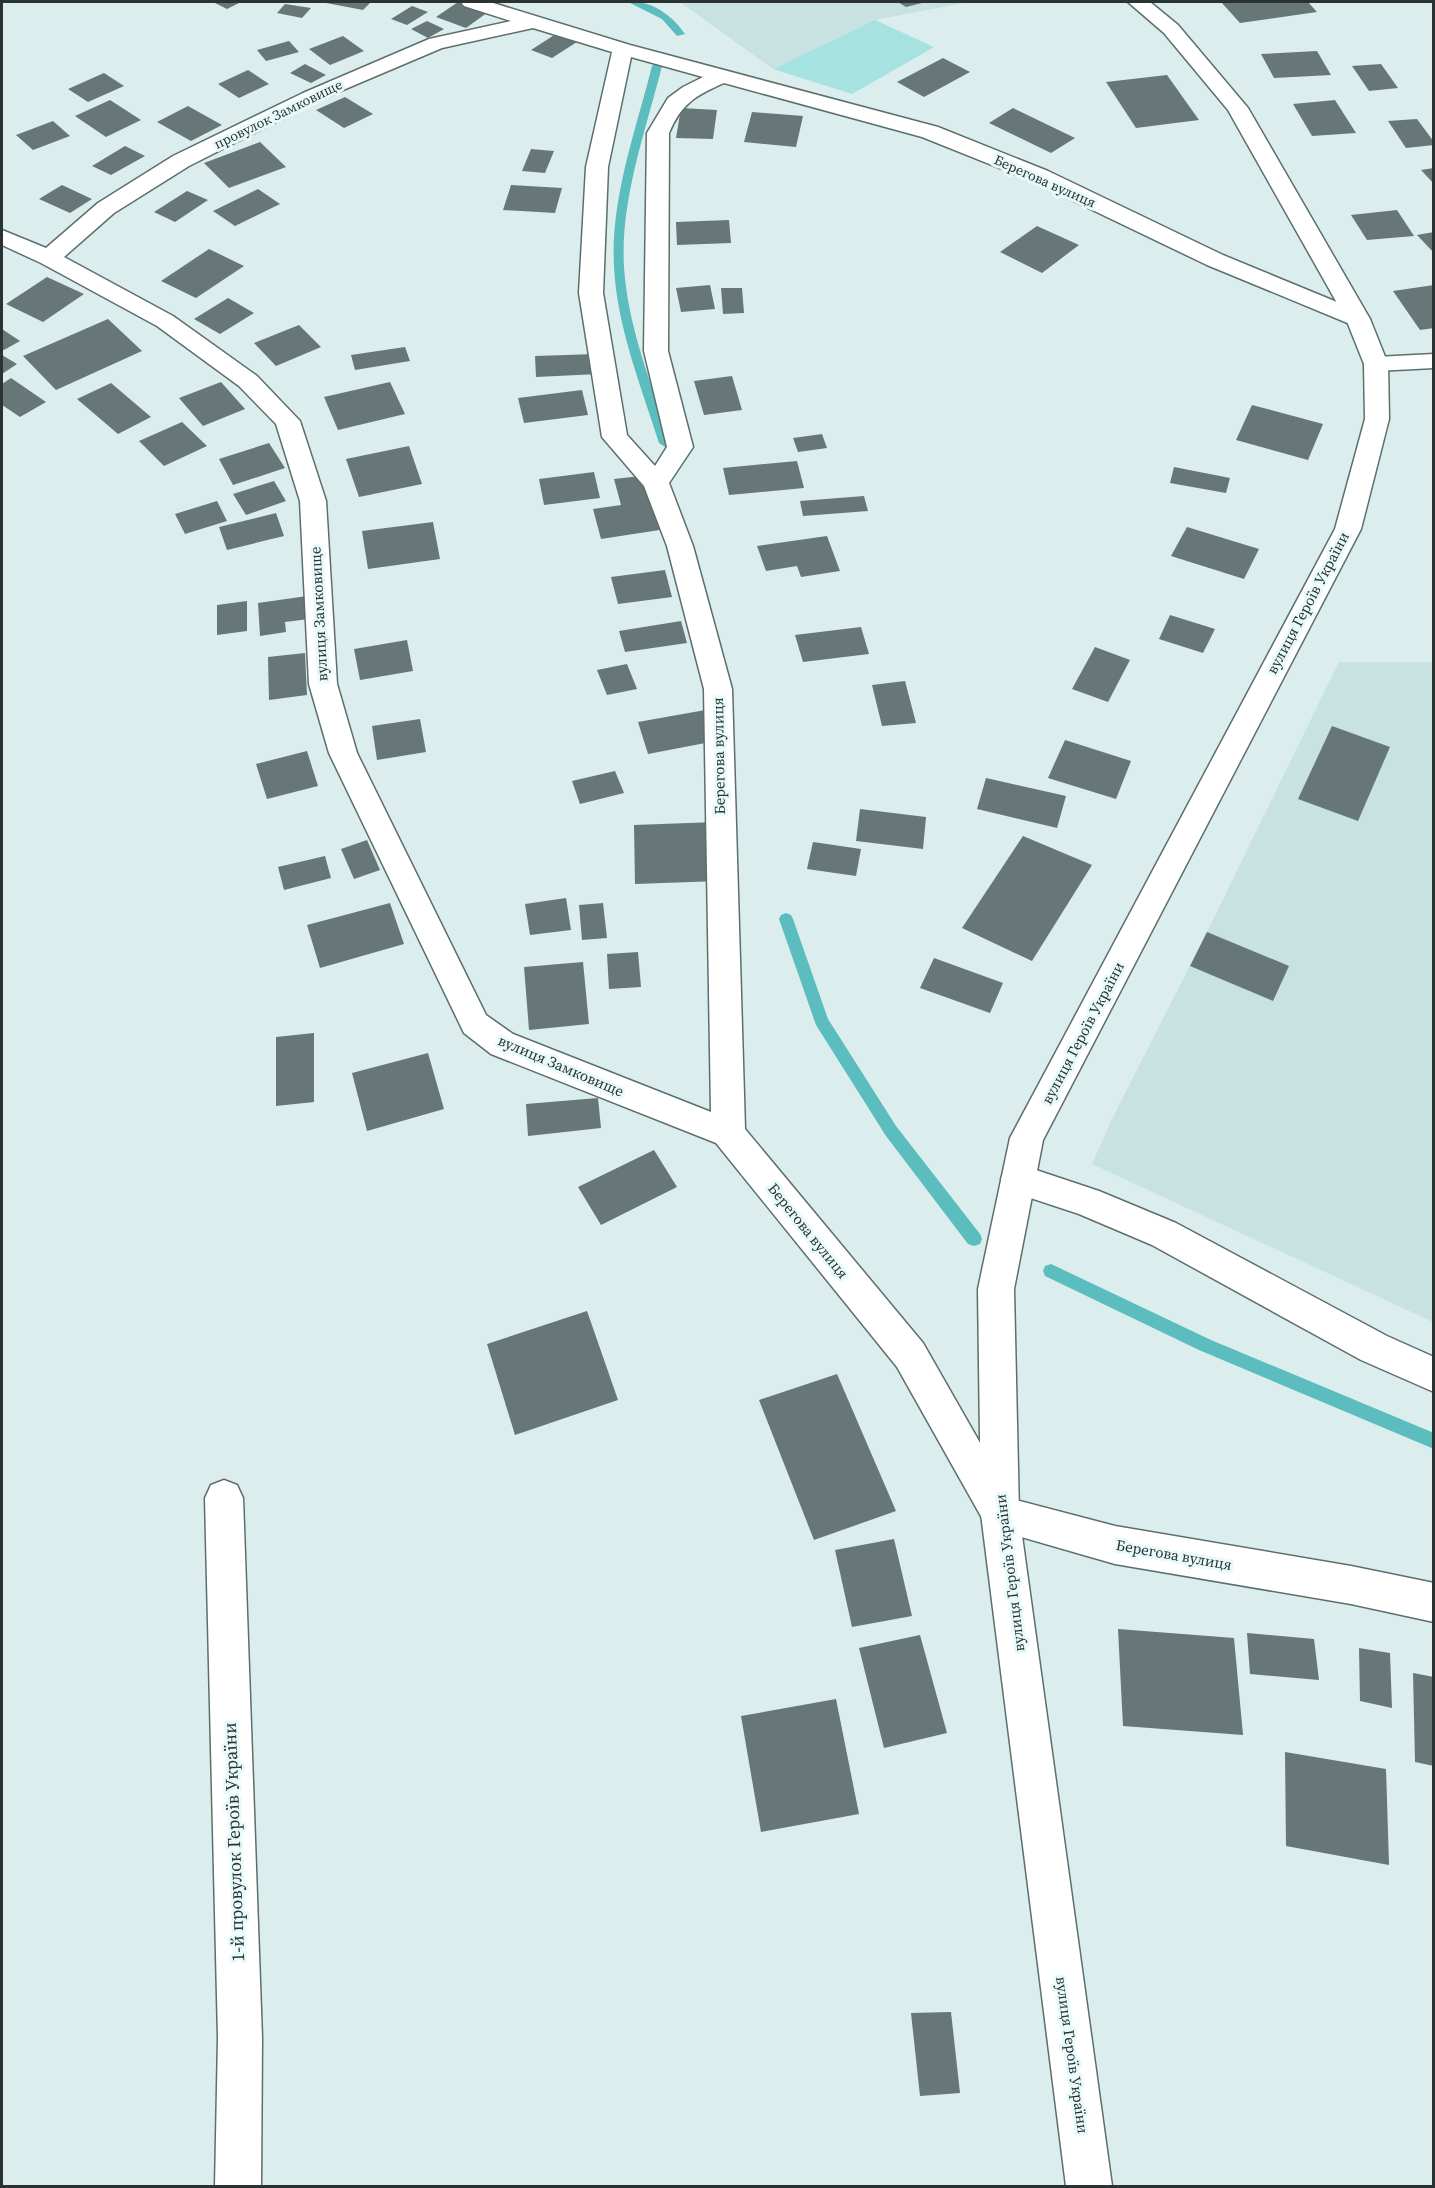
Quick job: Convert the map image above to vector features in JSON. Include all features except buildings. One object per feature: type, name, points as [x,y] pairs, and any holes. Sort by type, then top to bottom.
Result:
[{"type":"street","name":"Берегова вулиця","points":[[471,2],[623,49],[930,132],[1040,176],[1187,248],[1358,319]]},
{"type":"street","name":"вулиця Героїв України","points":[[1089,2187],[1000,1514],[996,1289],[1026,1138],[1348,529],[1377,419],[1376,364],[1358,319],[1237,108],[1171,29],[1138,2]]},
{"type":"street","name":"провулок Замковище","points":[[49,258],[106,208],[181,161],[310,97],[436,43],[533,21]]},
{"type":"street","name":"Берегова вулиця","points":[[623,49],[597,167],[591,293],[615,436],[656,483],[680,546],[718,689],[728,1133],[910,1355],[1000,1514],[1115,1545],[1351,1585],[1434,1603]]},
{"type":"street","points":[[656,483],[680,447],[656,351],[658,133],[667,111],[684,93],[722,76]]},
{"type":"street","name":"вулиця Замковище","points":[[2,237],[49,258],[165,321],[248,381],[288,421],[313,501],[322,684],[343,753],[475,1024],[502,1044],[577,1076],[728,1133]]},
{"type":"street","points":[[1376,364],[1434,362]]},
{"type":"street","points":[[1018,1179],[1087,1202],[1164,1234],[1374,1348],[1434,1375]]},
{"type":"street","name":"1-й провулок Героїв України","points":[[224,1498],[240,2038],[238,2187]]},
{"type":"shaded area","points":[[680,2],[969,2],[875,20],[773,69]]},
{"type":"shaded area","points":[[875,20],[934,47],[852,94],[773,69]]},
{"type":"shaded area","points":[[1339,662],[1433,662],[1433,1322],[1092,1164],[1111,1121],[1207,932]]},
{"type":"waterway","points":[[632,2],[654,10],[665,17],[671,21],[680,34]]},
{"type":"waterway","points":[[657,66],[625,198],[619,242],[619,266],[633,344],[665,443]]},
{"type":"waterway","points":[[786,919],[821,1021],[891,1131],[974,1239]]},
{"type":"waterway","points":[[1051,1271],[1205,1345],[1434,1441]]}]
